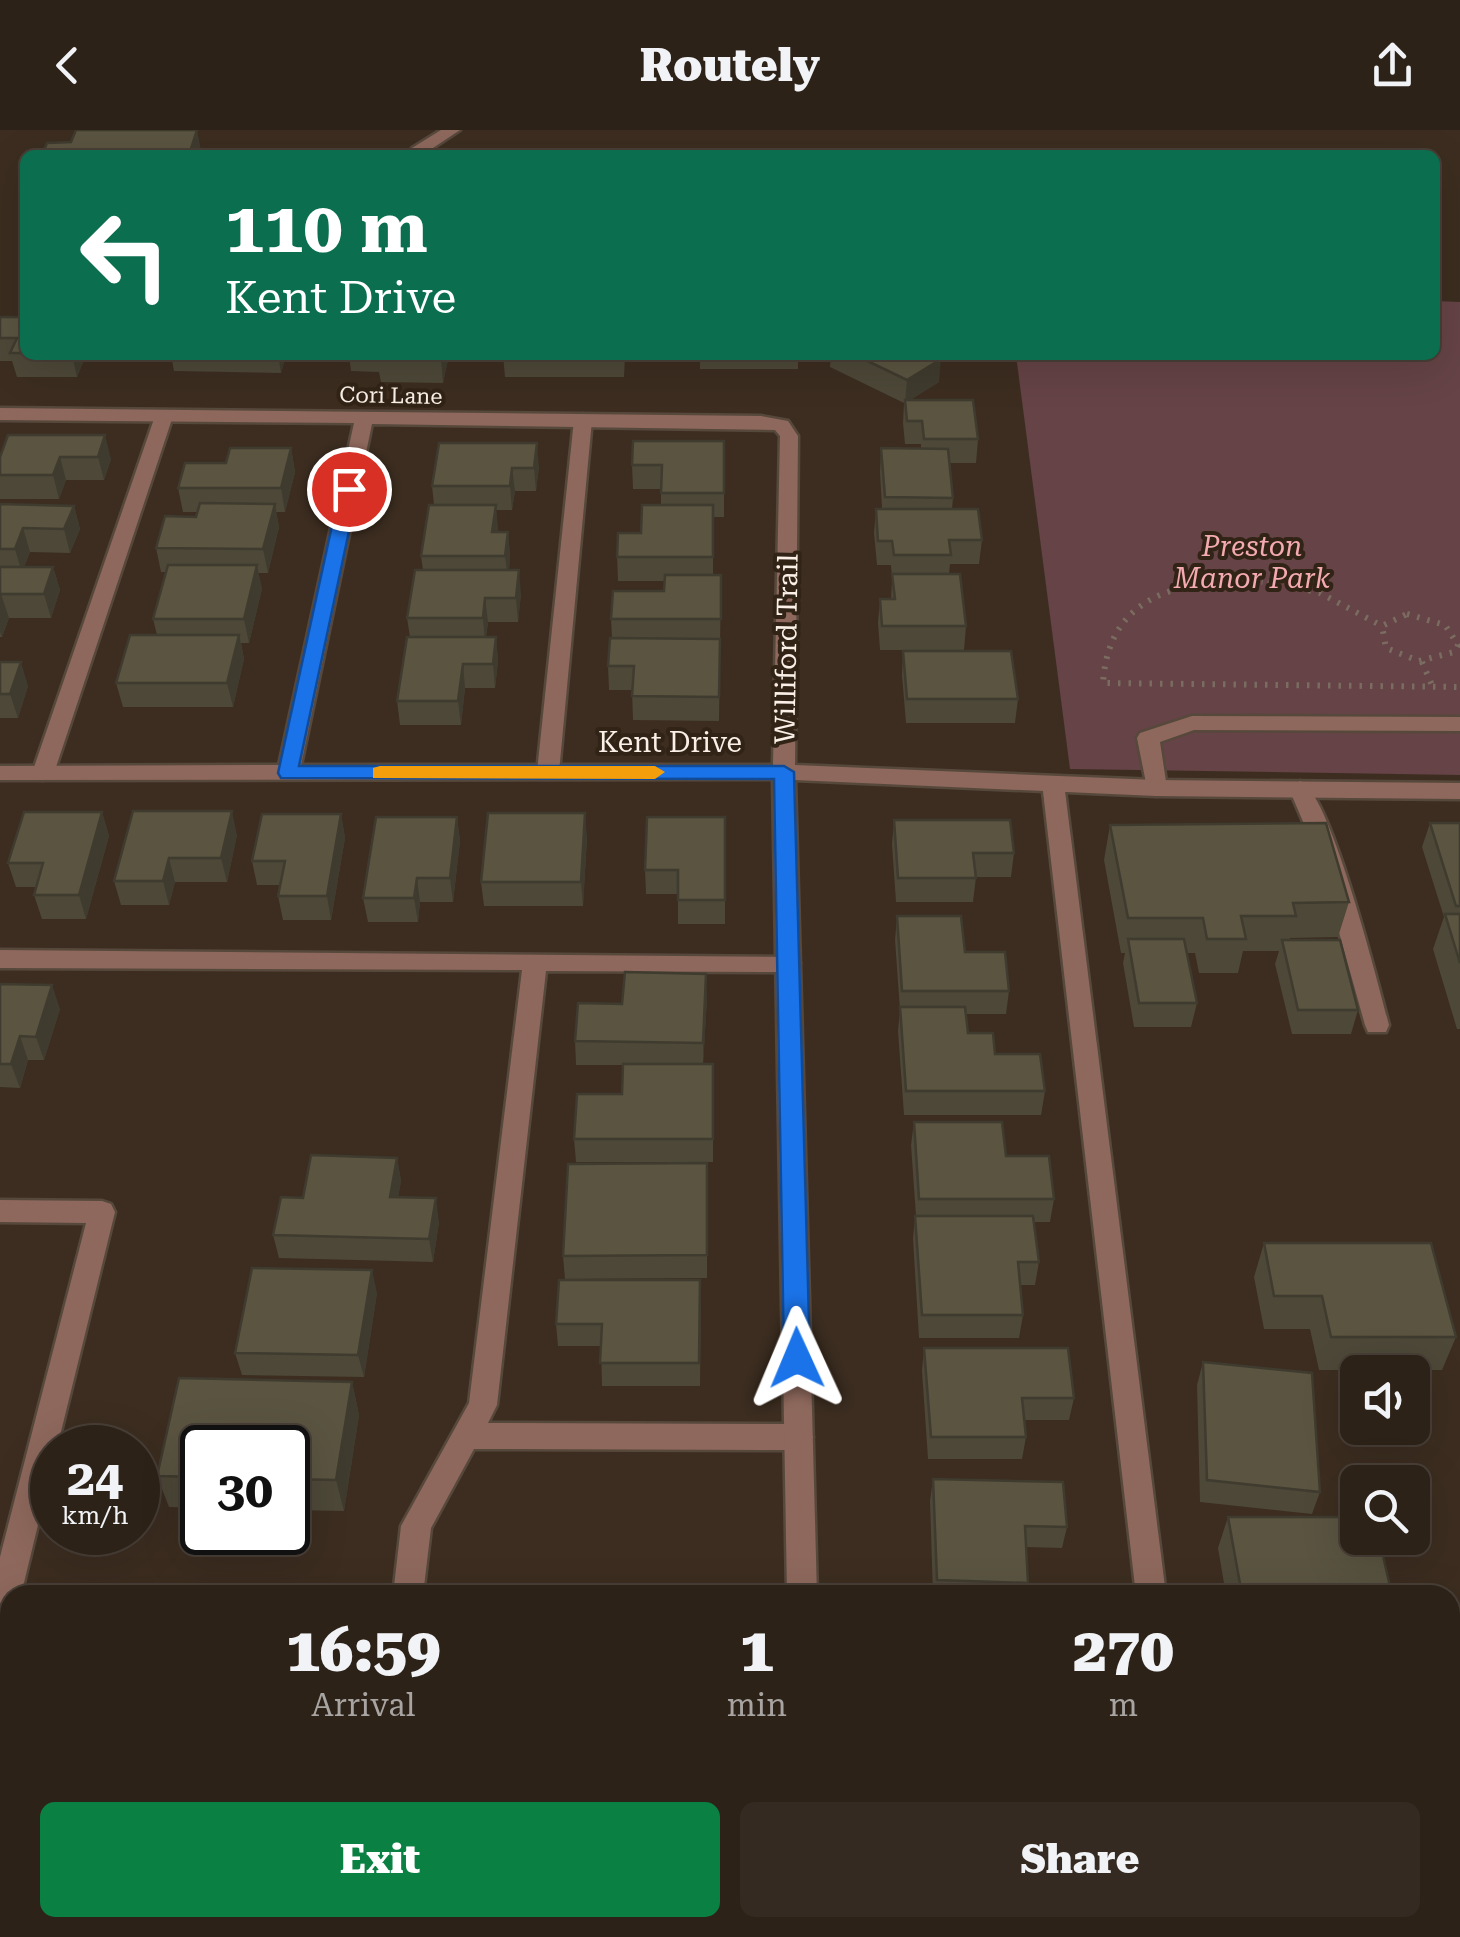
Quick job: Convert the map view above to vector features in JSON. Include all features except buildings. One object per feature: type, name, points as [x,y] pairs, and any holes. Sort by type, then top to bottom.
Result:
[{"type":"street","points":[[421,150],[452,130]]},
{"type":"street","name":"Cori Lane","points":[[0,414],[781,425]]},
{"type":"street","points":[[43,773],[164,416]]},
{"type":"street","points":[[288,773],[364,418]]},
{"type":"street","points":[[548,772],[583,420]]},
{"type":"street","name":"Williford Trail","points":[[781,425],[789,436],[784,772],[802,1585]]},
{"type":"street","points":[[1156,788],[1148,738],[1192,723],[1460,724]]},
{"type":"street","name":"Kent Drive","points":[[0,773],[784,772],[1156,788],[1460,791]]},
{"type":"street","points":[[1052,784],[1150,1585]]},
{"type":"street","points":[[1300,789],[1329,854],[1377,1025]]},
{"type":"street","points":[[0,959],[788,962]]},
{"type":"street","points":[[409,1585],[416,1526],[483,1405],[535,962]]},
{"type":"street","points":[[0,1212],[102,1212],[8,1585]]},
{"type":"street","points":[[465,1436],[798,1437]]},
{"type":"path","points":[[1382,626],[1340,601],[1297,585],[1229,578],[1194,584],[1160,595],[1116,625],[1100,664],[1102,683],[1460,687]]},
{"type":"path","points":[[1396,616],[1431,618],[1451,629],[1459,645],[1446,658],[1408,660],[1386,647],[1381,640],[1382,626],[1396,616]]},
{"type":"green space","name":"Preston Manor Park","points":[[1440,301],[1460,302],[1460,775],[1070,769],[1017,360],[1440,360]]},
{"type":"slow traffic","points":[[380,773],[655,772]]},
{"type":"route","points":[[349,489],[288,773],[784,772],[797,1358]]}]
